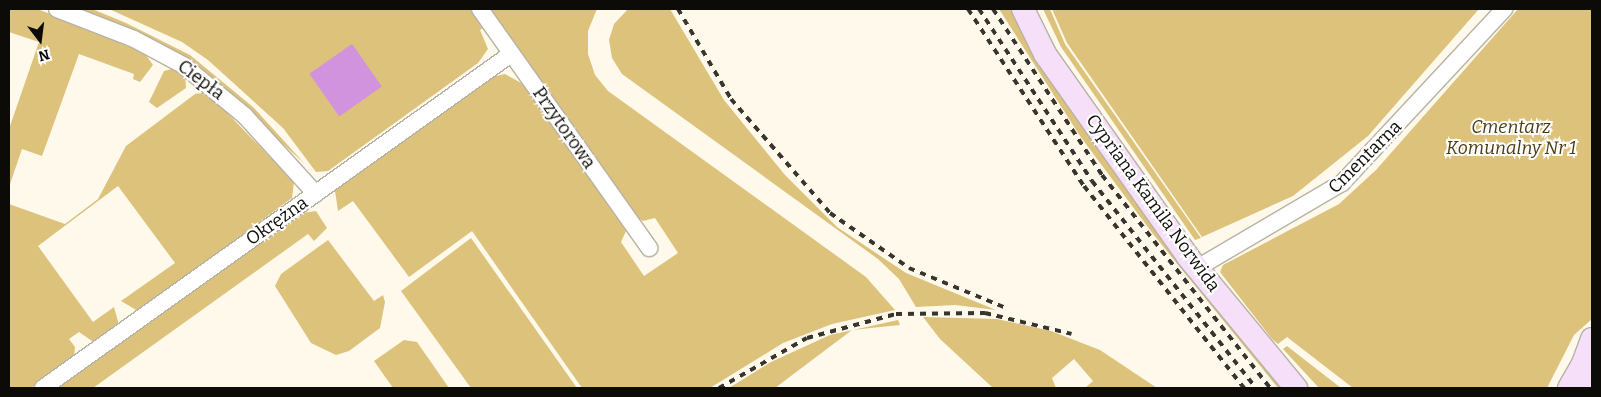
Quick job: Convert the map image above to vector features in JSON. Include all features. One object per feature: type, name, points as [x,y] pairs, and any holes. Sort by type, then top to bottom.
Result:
[{"type":"street","name":"Ciepła","points":[[57,9],[134,39],[183,65],[245,116],[316,194]]},
{"type":"street","name":"Przytorowa","points":[[480,9],[649,248]]},
{"type":"street","name":"Cypriana Kamila Norwida","points":[[1023,9],[1046,54],[1197,268],[1296,388]]},
{"type":"street","name":"Cmentarna","points":[[1197,268],[1342,183],[1504,9]]},
{"type":"street","name":"Okrężna","points":[[43,388],[511,54]]},
{"type":"street","points":[[1569,388],[1588,374],[1592,339]]},
{"type":"green space","points":[[9,9],[37,9],[75,23],[143,51],[153,65],[140,82],[133,79],[134,74],[79,54],[42,156],[22,149],[9,187],[9,129],[39,42],[9,32]]},
{"type":"green space","points":[[78,9],[92,9],[126,23],[190,55],[253,107],[304,163],[188,59]]},
{"type":"green space","points":[[109,9],[471,9],[484,27],[480,30],[488,49],[478,63],[328,171],[316,172],[283,128],[208,60],[182,42]]},
{"type":"green space","points":[[490,9],[597,9],[588,31],[588,54],[595,75],[608,91],[866,277],[895,310],[832,324],[783,343],[710,388],[582,388],[472,231],[409,277],[353,201],[338,211],[335,191],[492,77],[505,74],[523,84],[623,225],[626,231],[621,242],[644,276],[678,253],[655,218],[643,221],[636,217]]},
{"type":"green space","points":[[628,9],[670,9],[724,100],[785,175],[837,227],[906,273],[996,310],[955,305],[916,307],[899,279],[878,259],[622,74],[612,58],[609,40],[614,24]]},
{"type":"green space","points":[[999,9],[1015,9],[1283,388],[1278,388],[1153,234],[1080,136]]},
{"type":"green space","points":[[1043,9],[1050,9],[1065,44],[1201,238],[1195,240],[1061,47]]},
{"type":"green space","points":[[1052,9],[1479,9],[1368,136],[1293,196],[1202,237],[1067,43]]},
{"type":"green space","name":"Cmentarz Komunalny Nr 1","points":[[1518,9],[1592,9],[1592,319],[1574,335],[1547,388],[1353,388],[1287,337],[1278,344],[1272,339],[1220,272],[1223,265],[1339,204],[1376,170]]},
{"type":"green space","points":[[175,68],[185,75],[186,88],[157,108],[149,102],[164,71]]},
{"type":"green space","points":[[207,92],[294,182],[292,198],[138,311],[121,301],[175,263],[118,186],[38,246],[93,322],[114,307],[119,325],[95,343],[79,332],[69,339],[75,347],[74,358],[31,388],[9,388],[9,204],[65,224],[98,199],[126,146],[195,94]]},
{"type":"green space","points":[[316,211],[327,228],[314,241],[308,234],[93,388],[57,388],[302,213]]},
{"type":"green space","points":[[471,238],[577,388],[471,388],[401,291]]},
{"type":"green space","points":[[328,240],[374,301],[383,295],[385,302],[380,328],[349,351],[336,355],[311,343],[275,286],[281,274]]},
{"type":"green space","points":[[923,317],[997,319],[1051,331],[1100,350],[1157,388],[1085,388],[1093,381],[1074,359],[1052,378],[1056,388],[993,388],[940,339]]},
{"type":"green space","points":[[898,320],[900,325],[853,330]]},
{"type":"green space","points":[[852,330],[775,388],[729,388],[771,362],[830,335]]},
{"type":"green space","points":[[404,340],[417,342],[449,388],[393,388],[374,361]]},
{"type":"green space","points":[[1287,346],[1341,388],[1319,388],[1283,349]]},
{"type":"shaded area","points":[[352,44],[382,87],[339,116],[309,74]]},
{"type":"railway","points":[[678,9],[731,99],[830,213],[909,268],[1006,308]]},
{"type":"railway","points":[[968,9],[1084,186],[1244,388]]},
{"type":"railway","points":[[979,9],[1092,181],[1256,388]]},
{"type":"railway","points":[[993,9],[1102,175],[1270,388]]},
{"type":"railway","points":[[719,388],[807,338],[896,314],[985,313],[1072,334]]}]
